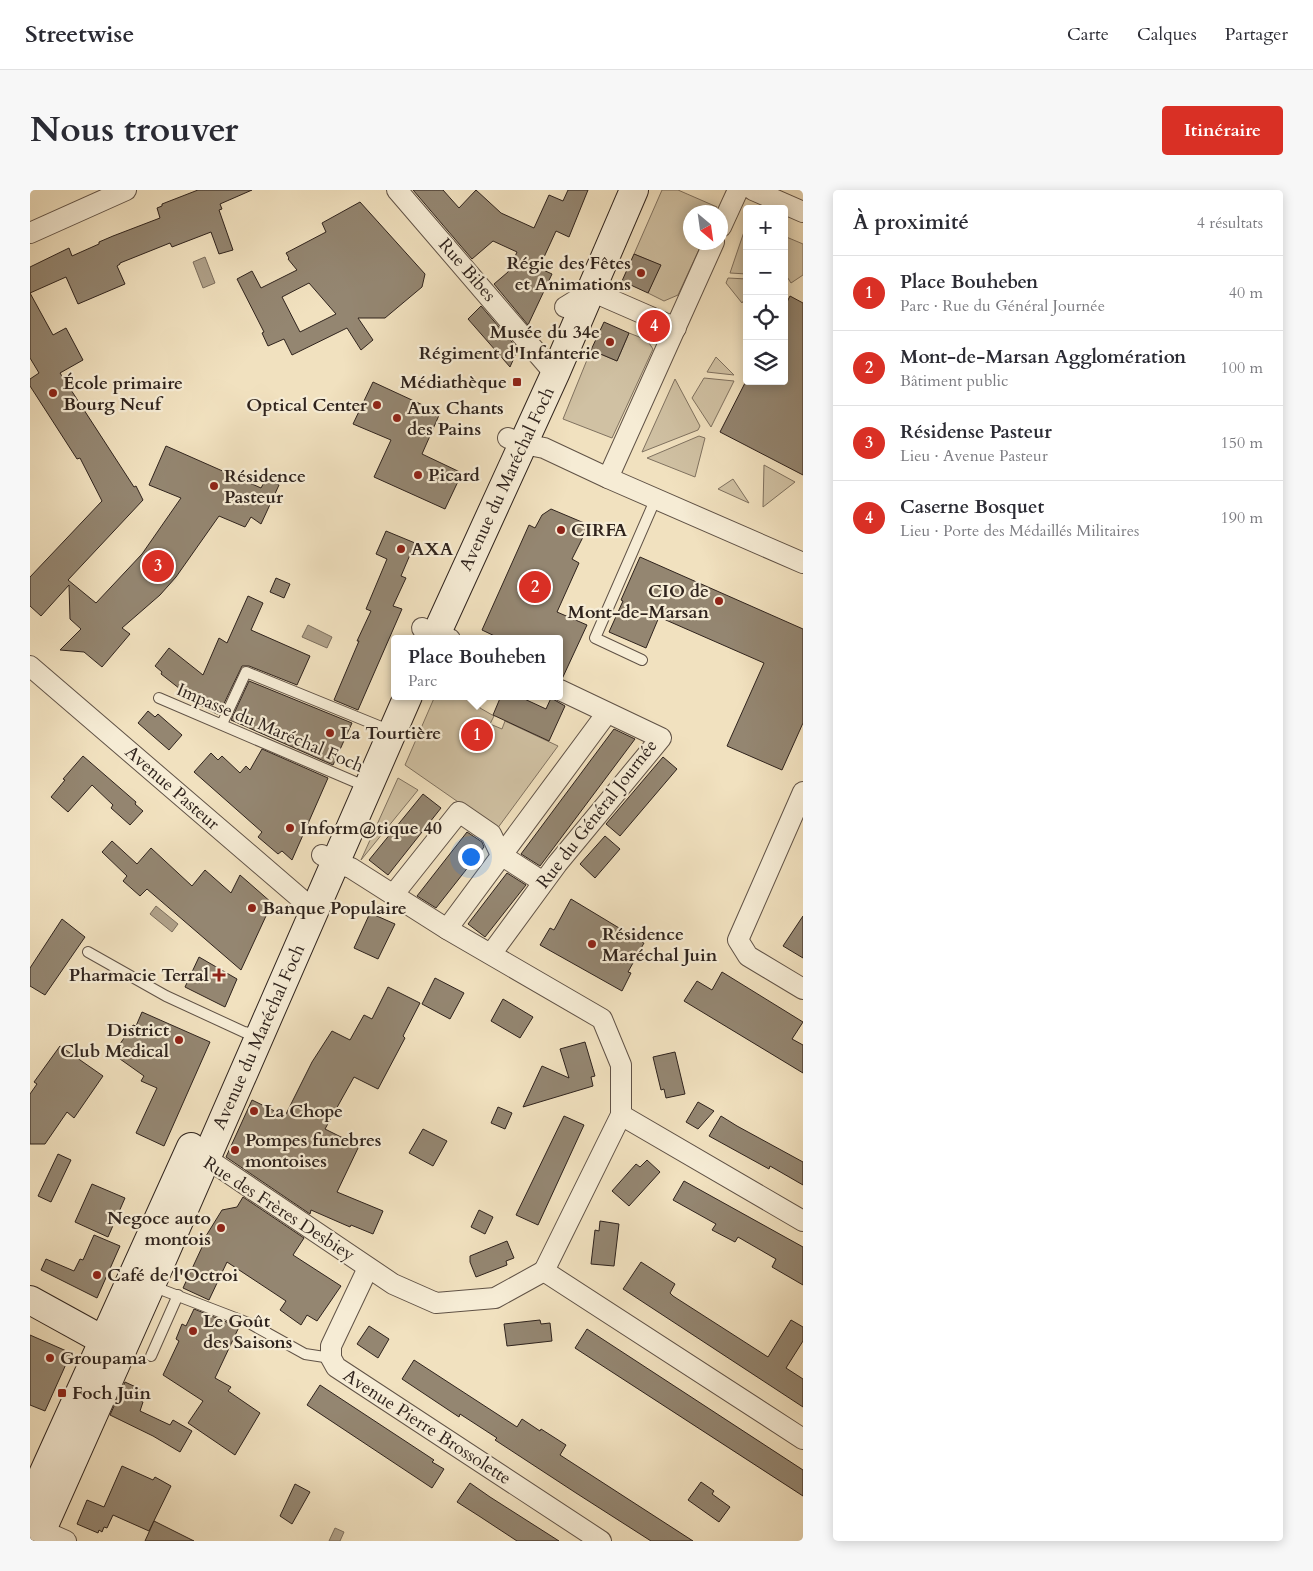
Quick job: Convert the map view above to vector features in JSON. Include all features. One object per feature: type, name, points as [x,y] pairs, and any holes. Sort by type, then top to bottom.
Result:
[{"type":"main road","name":"Avenue du Maréchal Foch","points":[[549,366],[565,307],[614,190]]},
{"type":"main road","name":"Avenue du Maréchal Foch","points":[[432,635],[549,366],[591,291],[634,190]]},
{"type":"main road","name":"Avenue du Maréchal Foch","points":[[386,729],[392,700]]},
{"type":"main road","name":"Avenue du Maréchal Foch","points":[[113,1346],[386,729],[405,700]]},
{"type":"main road","name":"Avenue du Maréchal Foch","points":[[113,1346],[151,1285],[197,1156]]},
{"type":"main road","points":[[30,1300],[113,1346]]},
{"type":"main road","points":[[30,1503],[113,1346]]},
{"type":"main road","points":[[36,1532],[113,1346]]},
{"type":"street","points":[[30,232],[126,190]]},
{"type":"street","name":"Rue Bibes","points":[[398,190],[549,366]]},
{"type":"street","points":[[591,291],[588,273],[623,190]]},
{"type":"street","points":[[728,211],[738,190]]},
{"type":"street","points":[[753,190],[803,212]]},
{"type":"street","points":[[608,478],[710,250]]},
{"type":"street","points":[[565,307],[591,291]]},
{"type":"street","points":[[591,291],[676,328]]},
{"type":"street","points":[[516,441],[544,448],[803,563]]},
{"type":"street","name":"Avenue Pasteur","points":[[30,666],[308,905]]},
{"type":"street","name":"Rue du Général Journée","points":[[491,954],[556,864],[661,738],[563,691]]},
{"type":"street","points":[[447,929],[501,855],[601,710]]},
{"type":"street","points":[[803,792],[738,940],[748,956],[803,989]]},
{"type":"street","points":[[393,895],[459,812],[491,834],[501,855],[543,882]]},
{"type":"street","points":[[329,859],[351,868],[447,929],[602,1019],[620,1064],[620,1115],[544,1271],[495,1298],[436,1303],[393,1284],[368,1268]]},
{"type":"street","points":[[620,1115],[803,1221]]},
{"type":"street","name":"Rue des Frères Desbiey","points":[[197,1156],[218,1166],[368,1268]]},
{"type":"street","name":"Avenue Pierre Brossolette","points":[[368,1268],[331,1346],[331,1358],[336,1367],[600,1541]]},
{"type":"street","points":[[544,1271],[803,1439]]},
{"type":"street","points":[[36,1532],[66,1541]]},
{"type":"lane","points":[[642,660],[595,638],[656,498]]},
{"type":"lane","points":[[222,724],[246,672],[386,729]]},
{"type":"lane","name":"Impasse du Maréchal Foch","points":[[159,698],[361,785]]},
{"type":"lane","points":[[88,952],[166,996],[252,1034]]},
{"type":"lane","points":[[151,1285],[251,1324],[305,1354],[331,1358]]},
{"type":"lane","points":[[151,1356],[178,1295]]},
{"type":"shaded area","points":[[662,190],[678,190],[712,205],[683,205],[683,250],[699,250],[678,295],[664,301],[648,293],[660,265],[634,254]]},
{"type":"shaded area","points":[[743,235],[743,274],[730,273]]},
{"type":"shaded area","points":[[788,238],[803,244],[803,275],[791,283],[788,278]]},
{"type":"shaded area","points":[[205,257],[215,283],[203,288],[193,262]]},
{"type":"shaded area","points":[[728,278],[743,279],[742,303],[726,283]]},
{"type":"shaded area","points":[[629,333],[647,340],[653,349],[612,438],[563,419],[591,350],[617,361]]},
{"type":"shaded area","points":[[716,357],[734,375],[707,372]]},
{"type":"shaded area","points":[[704,378],[734,381],[711,427],[692,398]]},
{"type":"shaded area","points":[[675,379],[700,426],[698,430],[642,452]]},
{"type":"shaded area","points":[[699,436],[705,438],[695,477],[647,458]]},
{"type":"shaded area","points":[[764,465],[795,482],[763,507]]},
{"type":"shaded area","points":[[733,479],[749,503],[718,489]]},
{"type":"shaded area","points":[[308,625],[332,637],[327,648],[302,637]]},
{"type":"shaded area","points":[[433,700],[476,700],[480,708],[494,716],[490,724],[502,729],[505,721],[558,746],[497,829],[405,765]]},
{"type":"shaded area","points":[[398,778],[418,790],[361,860]]},
{"type":"shaded area","points":[[156,906],[178,924],[172,932],[150,914]]},
{"type":"shaded area","points":[[335,1528],[344,1532],[340,1541],[329,1541]]},
{"type":"building","points":[[198,190],[252,190],[220,204],[222,209],[219,210],[233,250],[219,254],[211,232],[172,247],[170,243],[120,263],[117,266],[125,284],[78,304],[66,277],[30,293],[30,267],[69,248],[72,256],[99,244],[99,242],[160,218],[157,208],[162,206],[162,204]]},
{"type":"building","points":[[413,190],[443,190],[459,208],[476,190],[501,213],[534,228],[549,195],[563,201],[568,190],[588,190],[569,237],[556,231],[539,268],[552,274],[528,325],[494,284],[508,272],[517,252],[493,241],[472,259]]},
{"type":"building","points":[[360,202],[425,274],[422,287],[385,318],[358,318],[373,340],[361,350],[347,328],[292,355],[284,339],[268,346],[262,333],[264,332],[237,279],[252,271],[261,288],[297,270],[288,259],[286,253],[326,232],[322,223]],"holes":[[[309,283],[336,314],[300,332],[282,297]]]},
{"type":"building","points":[[634,254],[661,265],[648,293],[622,281]]},
{"type":"building","points":[[30,293],[53,335],[66,328],[83,360],[60,373],[134,487],[136,486],[143,500],[68,580],[96,603],[142,554],[181,498],[149,485],[166,446],[261,488],[266,479],[279,485],[261,524],[251,517],[245,527],[219,516],[176,577],[160,595],[122,628],[130,634],[102,667],[84,652],[60,650],[81,629],[70,619],[69,585],[41,616],[30,606],[30,577],[102,501],[80,458],[77,459],[30,386],[30,379],[39,373],[30,358]]},
{"type":"building","points":[[790,296],[803,303],[803,475],[720,432],[744,385],[788,385],[788,300]]},
{"type":"building","points":[[481,306],[518,349],[510,367],[468,319]]},
{"type":"building","points":[[604,322],[629,333],[617,361],[591,350]]},
{"type":"building","points":[[373,382],[440,413],[422,454],[462,473],[445,509],[374,477],[391,440],[353,424]]},
{"type":"building","points":[[551,509],[589,525],[572,559],[579,563],[557,612],[587,625],[563,677],[563,635],[493,635],[482,630],[529,525],[535,528],[542,515]]},
{"type":"building","points":[[386,531],[415,543],[401,576],[406,578],[393,606],[402,609],[358,710],[334,700],[371,611],[366,609],[387,559],[376,554]]},
{"type":"building","points":[[640,557],[803,629],[803,723],[782,770],[727,746],[764,663],[659,617],[646,648],[609,632]]},
{"type":"building","points":[[276,578],[290,584],[284,598],[270,592]]},
{"type":"building","points":[[248,596],[263,603],[251,630],[310,656],[297,685],[249,666],[242,666],[219,714],[217,714],[203,707],[161,674],[162,672],[155,666],[169,648],[203,675],[219,638],[227,643]]},
{"type":"building","points":[[249,681],[352,723],[333,765],[231,720]]},
{"type":"building","points":[[499,700],[527,700],[546,709],[550,700],[554,700],[565,706],[549,741],[493,715]]},
{"type":"building","points":[[148,711],[155,717],[158,714],[182,735],[169,750],[138,723]]},
{"type":"building","points":[[614,729],[635,739],[540,866],[521,854]]},
{"type":"building","points":[[262,749],[328,778],[292,860],[282,851],[278,854],[258,837],[262,832],[194,772],[211,753],[218,760],[222,756],[240,773],[246,766],[250,770]]},
{"type":"building","points":[[83,756],[136,802],[135,804],[143,811],[130,825],[111,808],[113,805],[92,785],[68,812],[51,797],[65,780],[63,779]]},
{"type":"building","points":[[663,757],[677,769],[620,836],[606,824]]},
{"type":"building","points":[[423,794],[441,808],[388,875],[369,860]]},
{"type":"building","points":[[467,832],[482,842],[484,847],[436,908],[417,896]]},
{"type":"building","points":[[605,836],[620,849],[595,878],[580,864]]},
{"type":"building","points":[[112,841],[137,864],[151,848],[192,886],[205,870],[231,893],[240,875],[272,903],[241,970],[147,889],[140,896],[123,881],[127,876],[102,852]]},
{"type":"building","points":[[507,873],[526,885],[485,937],[468,924]]},
{"type":"building","name":"Résidence Maréchal Juin","points":[[571,899],[644,943],[628,972],[631,973],[622,991],[540,945],[550,928],[554,930]]},
{"type":"building","points":[[370,913],[395,924],[378,959],[354,948]]},
{"type":"building","points":[[803,916],[803,958],[783,946]]},
{"type":"building","points":[[62,919],[85,937],[45,995],[30,986],[30,968]]},
{"type":"building","points":[[199,957],[237,979],[225,1007],[185,987]]},
{"type":"building","points":[[722,972],[803,1022],[792,1039],[803,1045],[803,1073],[684,1001],[697,981],[712,990]]},
{"type":"building","points":[[435,978],[464,993],[450,1019],[422,1004]]},
{"type":"building","points":[[388,987],[420,1003],[403,1036],[405,1038],[378,1089],[354,1077],[325,1129],[359,1146],[337,1192],[383,1211],[373,1234],[351,1225],[350,1227],[311,1210],[310,1214],[226,1157],[252,1100],[285,1116],[312,1062],[332,1031],[350,1040],[364,1015],[372,1019]]},
{"type":"building","points":[[503,999],[533,1017],[520,1038],[491,1021]]},
{"type":"building","points":[[142,1012],[210,1042],[164,1146],[136,1133],[157,1088],[141,1081],[144,1076],[113,1054],[133,1025],[136,1026]]},
{"type":"building","points":[[585,1042],[595,1076],[591,1077],[593,1086],[523,1107],[542,1066],[569,1078],[560,1049]]},
{"type":"building","points":[[60,1046],[103,1076],[74,1118],[67,1112],[45,1144],[30,1144],[30,1094],[37,1084],[34,1082]]},
{"type":"building","points":[[675,1052],[685,1094],[666,1098],[664,1089],[661,1090],[653,1057]]},
{"type":"building","points":[[698,1102],[714,1111],[698,1129],[686,1122]]},
{"type":"building","points":[[498,1107],[512,1113],[505,1129],[491,1123]]},
{"type":"building","points":[[564,1116],[584,1125],[538,1225],[516,1215]]},
{"type":"building","points":[[721,1116],[803,1162],[803,1185],[770,1166],[769,1169],[709,1136]]},
{"type":"building","points":[[423,1129],[447,1141],[433,1166],[409,1153]]},
{"type":"building","points":[[58,1154],[71,1160],[51,1202],[38,1196]]},
{"type":"building","points":[[647,1160],[660,1172],[629,1206],[612,1191],[636,1164],[640,1167]]},
{"type":"building","points":[[684,1181],[803,1247],[803,1285],[772,1267],[776,1259],[738,1237],[735,1242],[712,1230],[716,1224],[673,1200]]},
{"type":"building","points":[[92,1184],[125,1198],[108,1237],[75,1222]]},
{"type":"building","points":[[243,1197],[304,1238],[293,1255],[341,1286],[317,1321],[307,1315],[301,1325],[280,1310],[286,1301],[227,1262],[209,1300],[183,1288],[203,1245],[201,1244],[222,1210],[237,1207]]},
{"type":"building","points":[[479,1210],[493,1217],[485,1234],[471,1227]]},
{"type":"building","points":[[600,1221],[619,1224],[614,1266],[591,1264],[595,1230],[599,1231]]},
{"type":"building","points":[[94,1235],[120,1246],[97,1298],[41,1270],[46,1259],[74,1271],[80,1259],[83,1260]]},
{"type":"building","points":[[507,1241],[514,1258],[506,1261],[507,1265],[476,1277],[470,1262],[470,1256]]},
{"type":"building","points":[[641,1262],[675,1284],[670,1293],[673,1296],[768,1357],[791,1320],[803,1327],[803,1341],[786,1368],[803,1379],[803,1407],[623,1289]]},
{"type":"building","points":[[194,1309],[239,1327],[215,1378],[231,1387],[228,1391],[260,1413],[235,1455],[188,1423],[203,1401],[163,1375],[179,1341],[176,1339],[182,1324],[186,1326]]},
{"type":"building","points":[[540,1320],[541,1324],[550,1323],[552,1341],[507,1346],[504,1324]]},
{"type":"building","points":[[369,1326],[389,1339],[378,1358],[357,1344]]},
{"type":"building","points":[[587,1329],[803,1470],[803,1496],[575,1348]]},
{"type":"building","points":[[30,1335],[71,1353],[45,1411],[30,1405]]},
{"type":"building","points":[[414,1360],[517,1427],[522,1419],[566,1445],[560,1455],[693,1541],[651,1541],[576,1493],[495,1440],[497,1438],[460,1414],[459,1417],[402,1379]]},
{"type":"building","points":[[125,1382],[143,1392],[139,1400],[143,1402],[140,1411],[170,1425],[173,1420],[192,1431],[180,1452],[153,1436],[110,1415]]},
{"type":"building","points":[[320,1385],[434,1460],[432,1462],[444,1469],[432,1488],[307,1405]]},
{"type":"building","points":[[122,1466],[153,1480],[155,1477],[171,1486],[149,1531],[113,1515],[107,1528],[104,1527],[102,1532],[99,1530],[98,1533],[77,1524],[87,1500],[104,1507]]},
{"type":"building","points":[[701,1482],[714,1491],[712,1494],[730,1507],[719,1522],[688,1500]]},
{"type":"building","points":[[470,1483],[559,1541],[517,1541],[457,1502]]},
{"type":"building","points":[[295,1484],[310,1492],[292,1524],[280,1516]]},
{"type":"building","points":[[154,1521],[194,1541],[145,1541]]},
{"type":"place","name":"Régie des Fêtes et Animations","points":[[641,273]]},
{"type":"place","name":"Caserne Bosquet","points":[[654,326]]},
{"type":"place","name":"Musée du 34e Régiment d'Infanterie","points":[[610,342]]},
{"type":"place","name":"Médiathèque","points":[[517,382]]},
{"type":"place","name":"École primaire Bourg Neuf","points":[[53,393]]},
{"type":"place","name":"Optical Center","points":[[377,405]]},
{"type":"place","name":"Aux Chants des Pains","points":[[397,418]]},
{"type":"place","name":"Picard","points":[[418,475]]},
{"type":"place","name":"Résidence Pasteur","points":[[214,486]]},
{"type":"place","name":"CIRFA","points":[[561,530]]},
{"type":"place","name":"AXA","points":[[401,549]]},
{"type":"place","name":"Résidense Pasteur","points":[[158,566]]},
{"type":"place","name":"Mont-de-Marsan Agglomération","points":[[535,587]]},
{"type":"place","name":"CIO de Mont-de-Marsan","points":[[719,601]]},
{"type":"place","name":"La Tourtière","points":[[330,733]]},
{"type":"place","name":"Place Bouheben","points":[[477,735]]},
{"type":"place","name":"Inform@tique 40","points":[[290,828]]},
{"type":"place","name":"Banque Populaire","points":[[252,908]]},
{"type":"place","name":"Résidence Maréchal Juin","points":[[592,944]]},
{"type":"place","name":"Pharmacie Terral","points":[[219,975]]},
{"type":"place","name":"District Club Medical","points":[[179,1040]]},
{"type":"place","name":"La Chope","points":[[254,1111]]},
{"type":"place","name":"Pompes funebres montoises","points":[[235,1150]]},
{"type":"place","name":"Negoce auto montois","points":[[221,1228]]},
{"type":"place","name":"Café de l'Octroi","points":[[97,1275]]},
{"type":"place","name":"Le Goût des Saisons","points":[[193,1331]]},
{"type":"place","name":"Groupama","points":[[50,1358]]},
{"type":"place","name":"Foch Juin","points":[[62,1393]]}]
